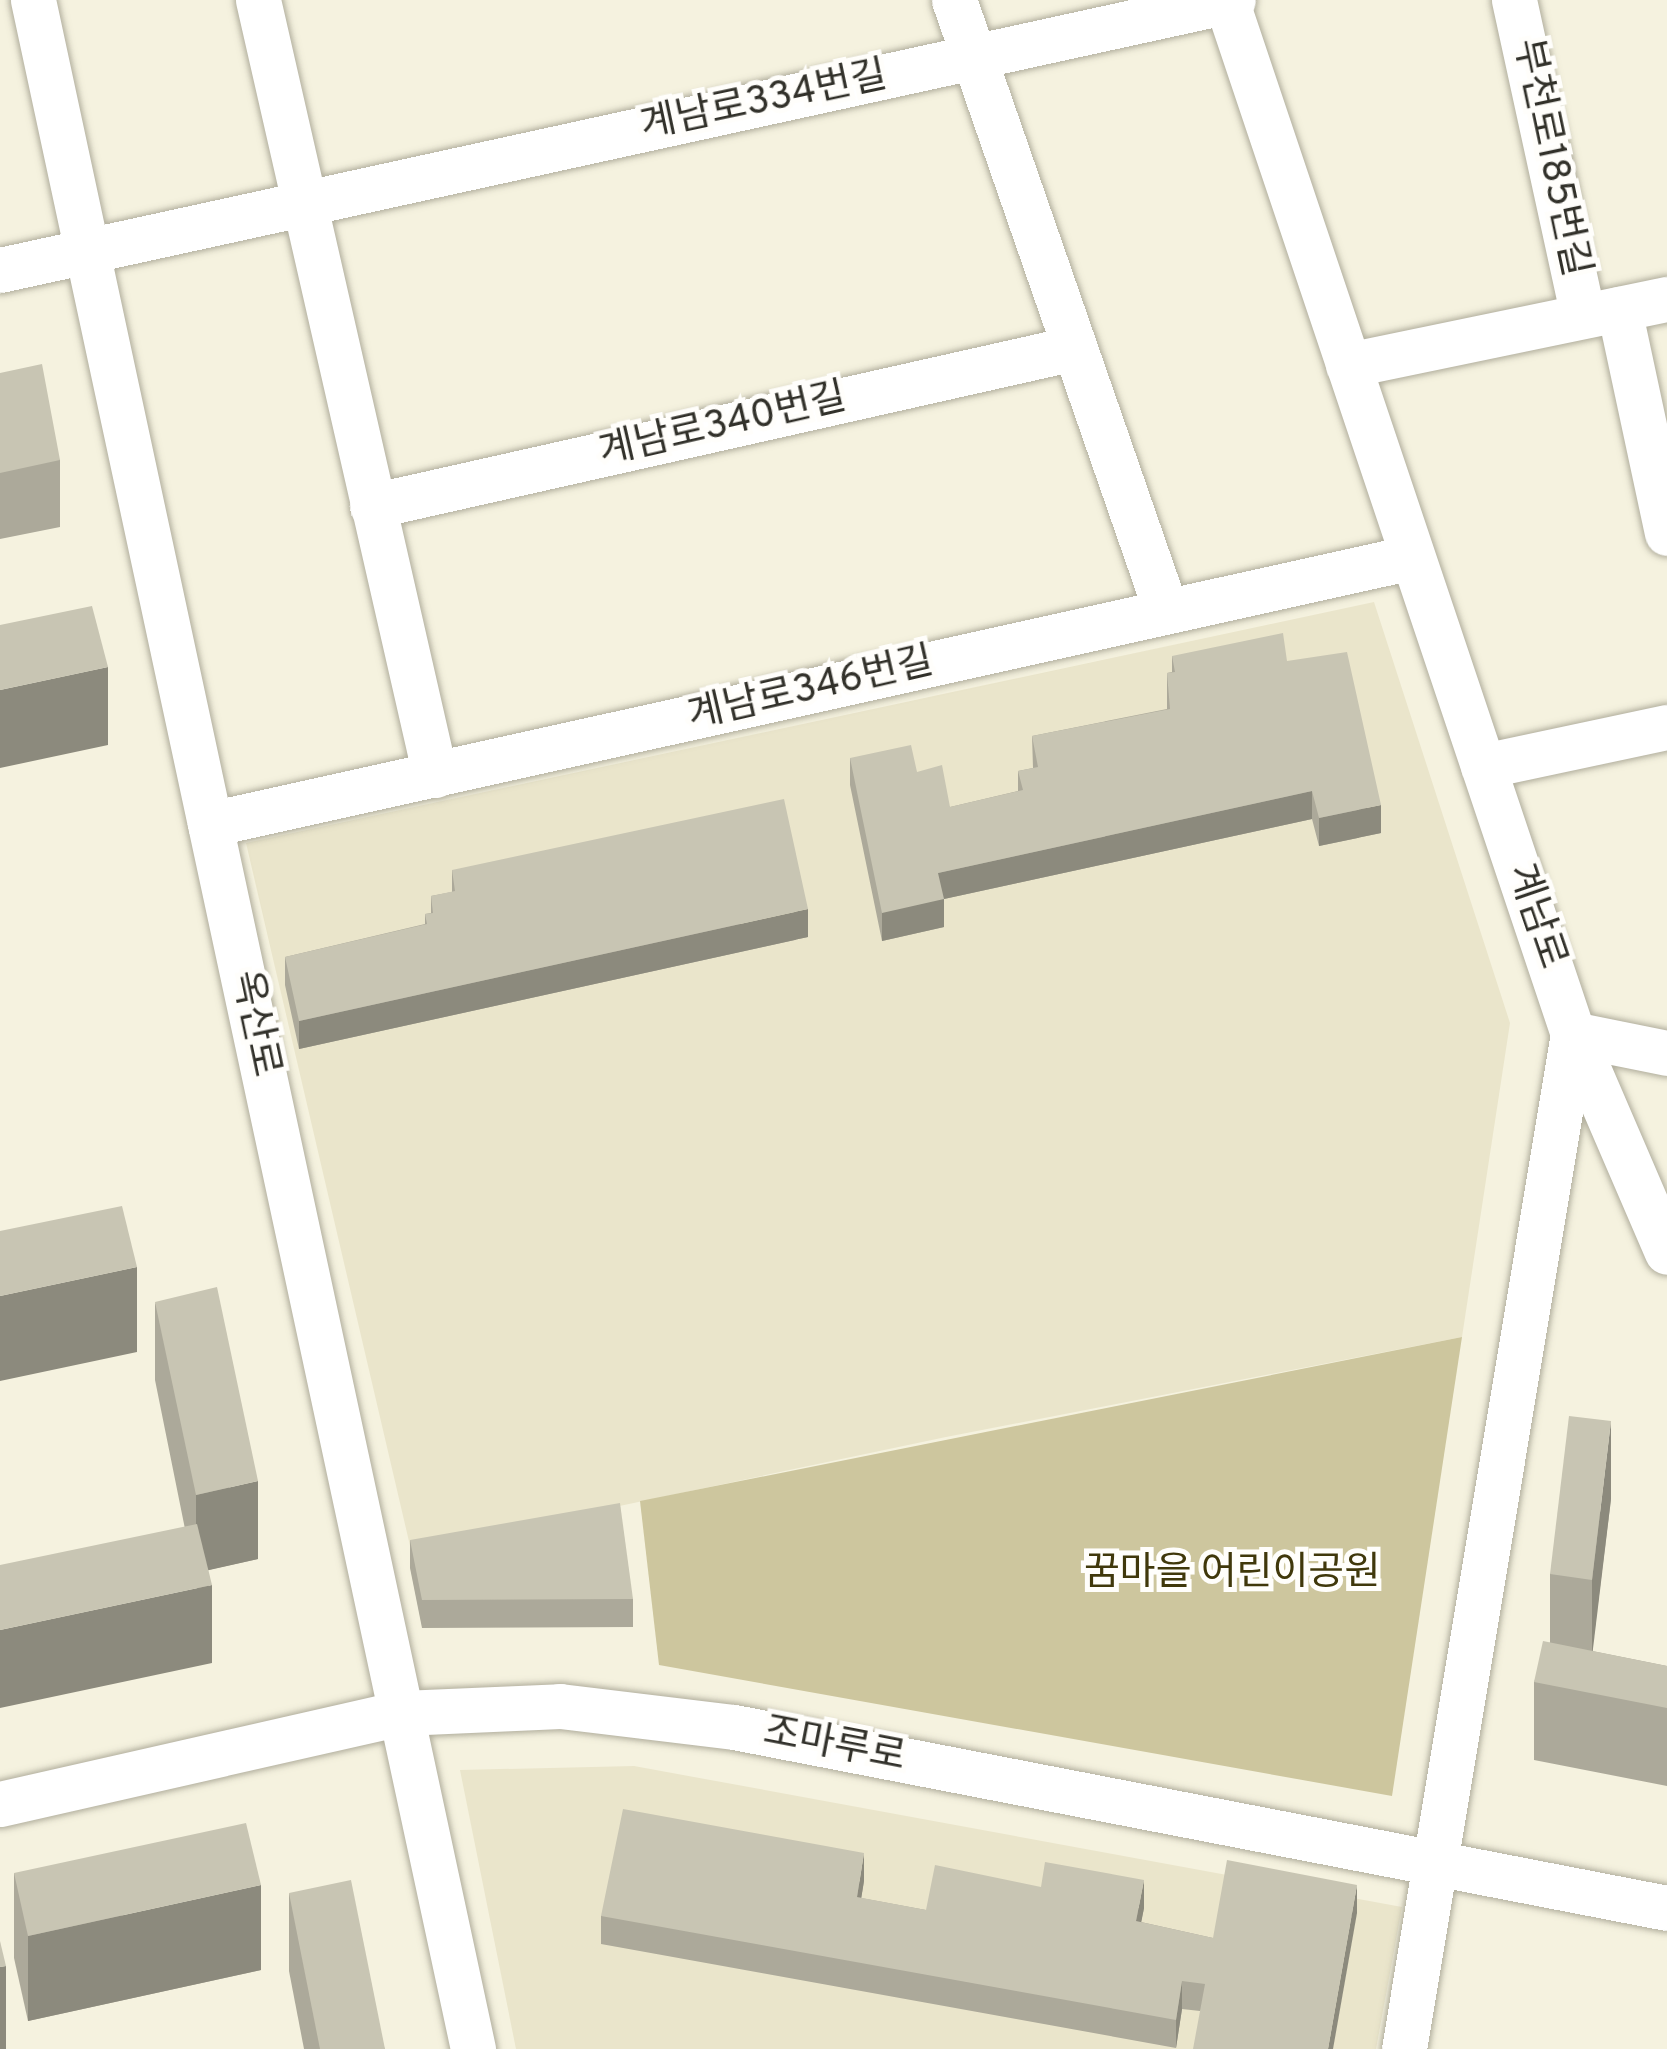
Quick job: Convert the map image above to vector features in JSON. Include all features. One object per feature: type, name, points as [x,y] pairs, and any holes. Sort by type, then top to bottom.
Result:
[{"type":"street","name":"옥산로","points":[[33,0],[473,2049]]},
{"type":"street","points":[[258,0],[435,775]]},
{"type":"street","points":[[954,0],[1166,611]]},
{"type":"street","name":"계남로334번길","points":[[0,270],[1228,0]]},
{"type":"street","name":"계남로","points":[[1228,0],[1573,1034],[1404,2049]]},
{"type":"street","name":"부천로185번길","points":[[1514,0],[1601,312]]},
{"type":"street","name":"부천로185번길","points":[[1348,365],[1667,299]]},
{"type":"street","points":[[1601,312],[1667,533]]},
{"type":"street","name":"계남로340번길","points":[[372,506],[1074,347]]},
{"type":"street","name":"계남로346번길","points":[[210,824],[1412,556]]},
{"type":"street","points":[[1483,766],[1667,727]]},
{"type":"street","points":[[1573,1034],[1667,1053]]},
{"type":"street","points":[[1573,1034],[1667,1252]]},
{"type":"street","name":"조마루로","points":[[0,1804],[402,1713],[560,1706],[640,1712],[1667,1908]]},
{"type":"shaded area","points":[[1374,602],[1510,1023],[1462,1337],[946,1437],[411,1550],[246,843]]},
{"type":"shaded area","points":[[634,1766],[1402,1907],[1376,2049],[516,2049],[460,1770]]},
{"type":"green space","name":"꿈마을 어린이공원","points":[[1462,1337],[1392,1796],[659,1665],[640,1501]]},
{"type":"building","points":[[42,364],[60,460],[0,473],[0,373]]},
{"type":"building","points":[[92,606],[108,667],[0,690],[0,625]]},
{"type":"building","points":[[1283,633],[1287,661],[1347,652],[1381,805],[1319,818],[1312,791],[938,873],[944,899],[882,913],[850,758],[911,745],[917,772],[942,765],[950,807],[1023,790],[1018,771],[1038,767],[1032,736],[1170,709],[1167,673],[1175,672],[1172,656]]},
{"type":"building","points":[[784,799],[808,909],[299,1021],[285,957],[427,924],[425,914],[433,913],[431,896],[455,891],[452,870]]},
{"type":"building","points":[[122,1206],[137,1267],[0,1296],[0,1231]]},
{"type":"building","points":[[217,1287],[258,1481],[196,1495],[155,1302]]},
{"type":"building","points":[[1569,1416],[1611,1421],[1592,1580],[1550,1574]]},
{"type":"building","points":[[620,1503],[633,1599],[422,1600],[410,1540]]},
{"type":"building","points":[[197,1524],[212,1585],[0,1630],[0,1565]]},
{"type":"building","points":[[1543,1641],[1667,1666],[1667,1708],[1534,1682]]},
{"type":"building","points":[[623,1809],[864,1853],[857,1897],[926,1910],[935,1865],[1041,1887],[1045,1862],[1144,1880],[1136,1921],[1213,1938],[1227,1860],[1357,1885],[1328,2049],[1193,2049],[1205,1984],[1182,1981],[1176,2020],[601,1916]]},
{"type":"building","points":[[246,1823],[261,1885],[28,1936],[14,1873]]},
{"type":"building","points":[[351,1880],[385,2049],[320,2049],[289,1893]]}]
